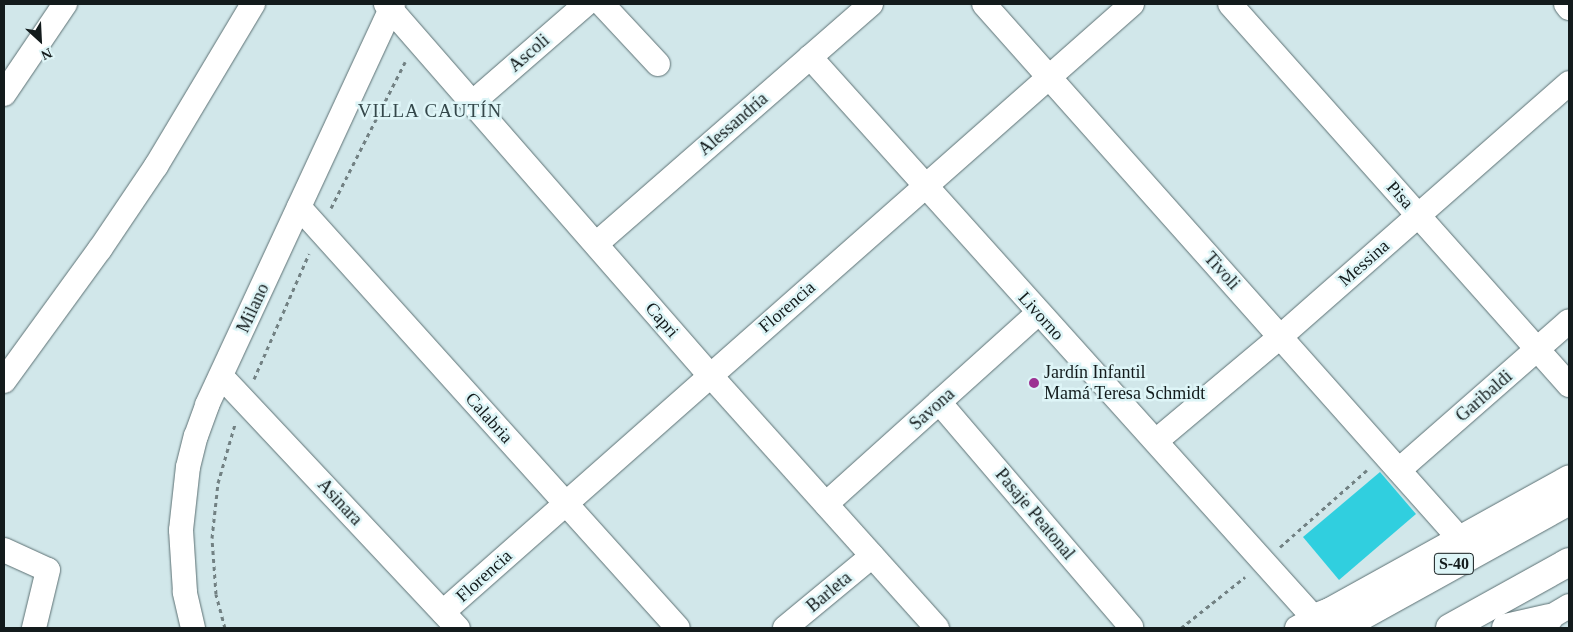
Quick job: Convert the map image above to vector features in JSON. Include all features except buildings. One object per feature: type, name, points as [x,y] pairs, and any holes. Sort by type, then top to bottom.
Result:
[{"type":"main road","name":"S-40","points":[[1340,628],[1569,501]]},
{"type":"main road","points":[[1450,628],[1569,562]]},
{"type":"main road","points":[[1305,623],[1443,570]]},
{"type":"main road","points":[[1506,628],[1551,620]]},
{"type":"street","points":[[4,94],[65,4]]},
{"type":"street","points":[[4,381],[95,256],[156,166],[253,4]]},
{"type":"street","name":"Ascoli","points":[[472,103],[586,4]]},
{"type":"street","points":[[602,4],[658,64]]},
{"type":"street","name":"Alessandría","points":[[596,244],[871,4]]},
{"type":"street","name":"Tivoli","points":[[984,4],[1459,538]]},
{"type":"street","name":"Florencia","points":[[451,620],[566,503],[1132,4]]},
{"type":"street","name":"Pisa","points":[[1230,4],[1569,385]]},
{"type":"street","points":[[1566,4],[1569,8]]},
{"type":"street","name":"Capri","points":[[390,5],[472,103],[710,375],[937,628]]},
{"type":"street","name":"Milano","points":[[194,628],[182,561],[183,499],[196,436],[221,376],[390,5]]},
{"type":"street","name":"Livorno","points":[[810,57],[1038,313],[1264,562],[1305,623]]},
{"type":"street","name":"Messina","points":[[1156,441],[1280,337],[1569,83]]},
{"type":"street","name":"Calabria","points":[[299,207],[678,628]]},
{"type":"street","name":"Savona","points":[[826,504],[1038,313]]},
{"type":"street","name":"Garibaldi","points":[[1392,462],[1537,349],[1569,321]]},
{"type":"street","name":"Asinara","points":[[221,376],[451,620]]},
{"type":"street","name":"Pasaje Peatonal","points":[[939,402],[1130,627]]},
{"type":"street","points":[[1305,623],[1569,477]]},
{"type":"street","points":[[4,550],[48,570],[34,628]]},
{"type":"street","name":"Barleta","points":[[785,628],[872,556]]},
{"type":"path","points":[[225,628],[212,566],[214,510],[224,455],[245,401],[320,230],[417,39]]},
{"type":"path","points":[[1181,628],[1392,462]]},
{"type":"shaded area","points":[[1380,472],[1416,514],[1339,580],[1303,537]]},
{"type":"place","name":"Jardín Infantil Mamá Teresa Schmidt","points":[[1034,383]]},
{"type":"district","name":"VILLA CAUTÍN","points":[[430,111]]}]
